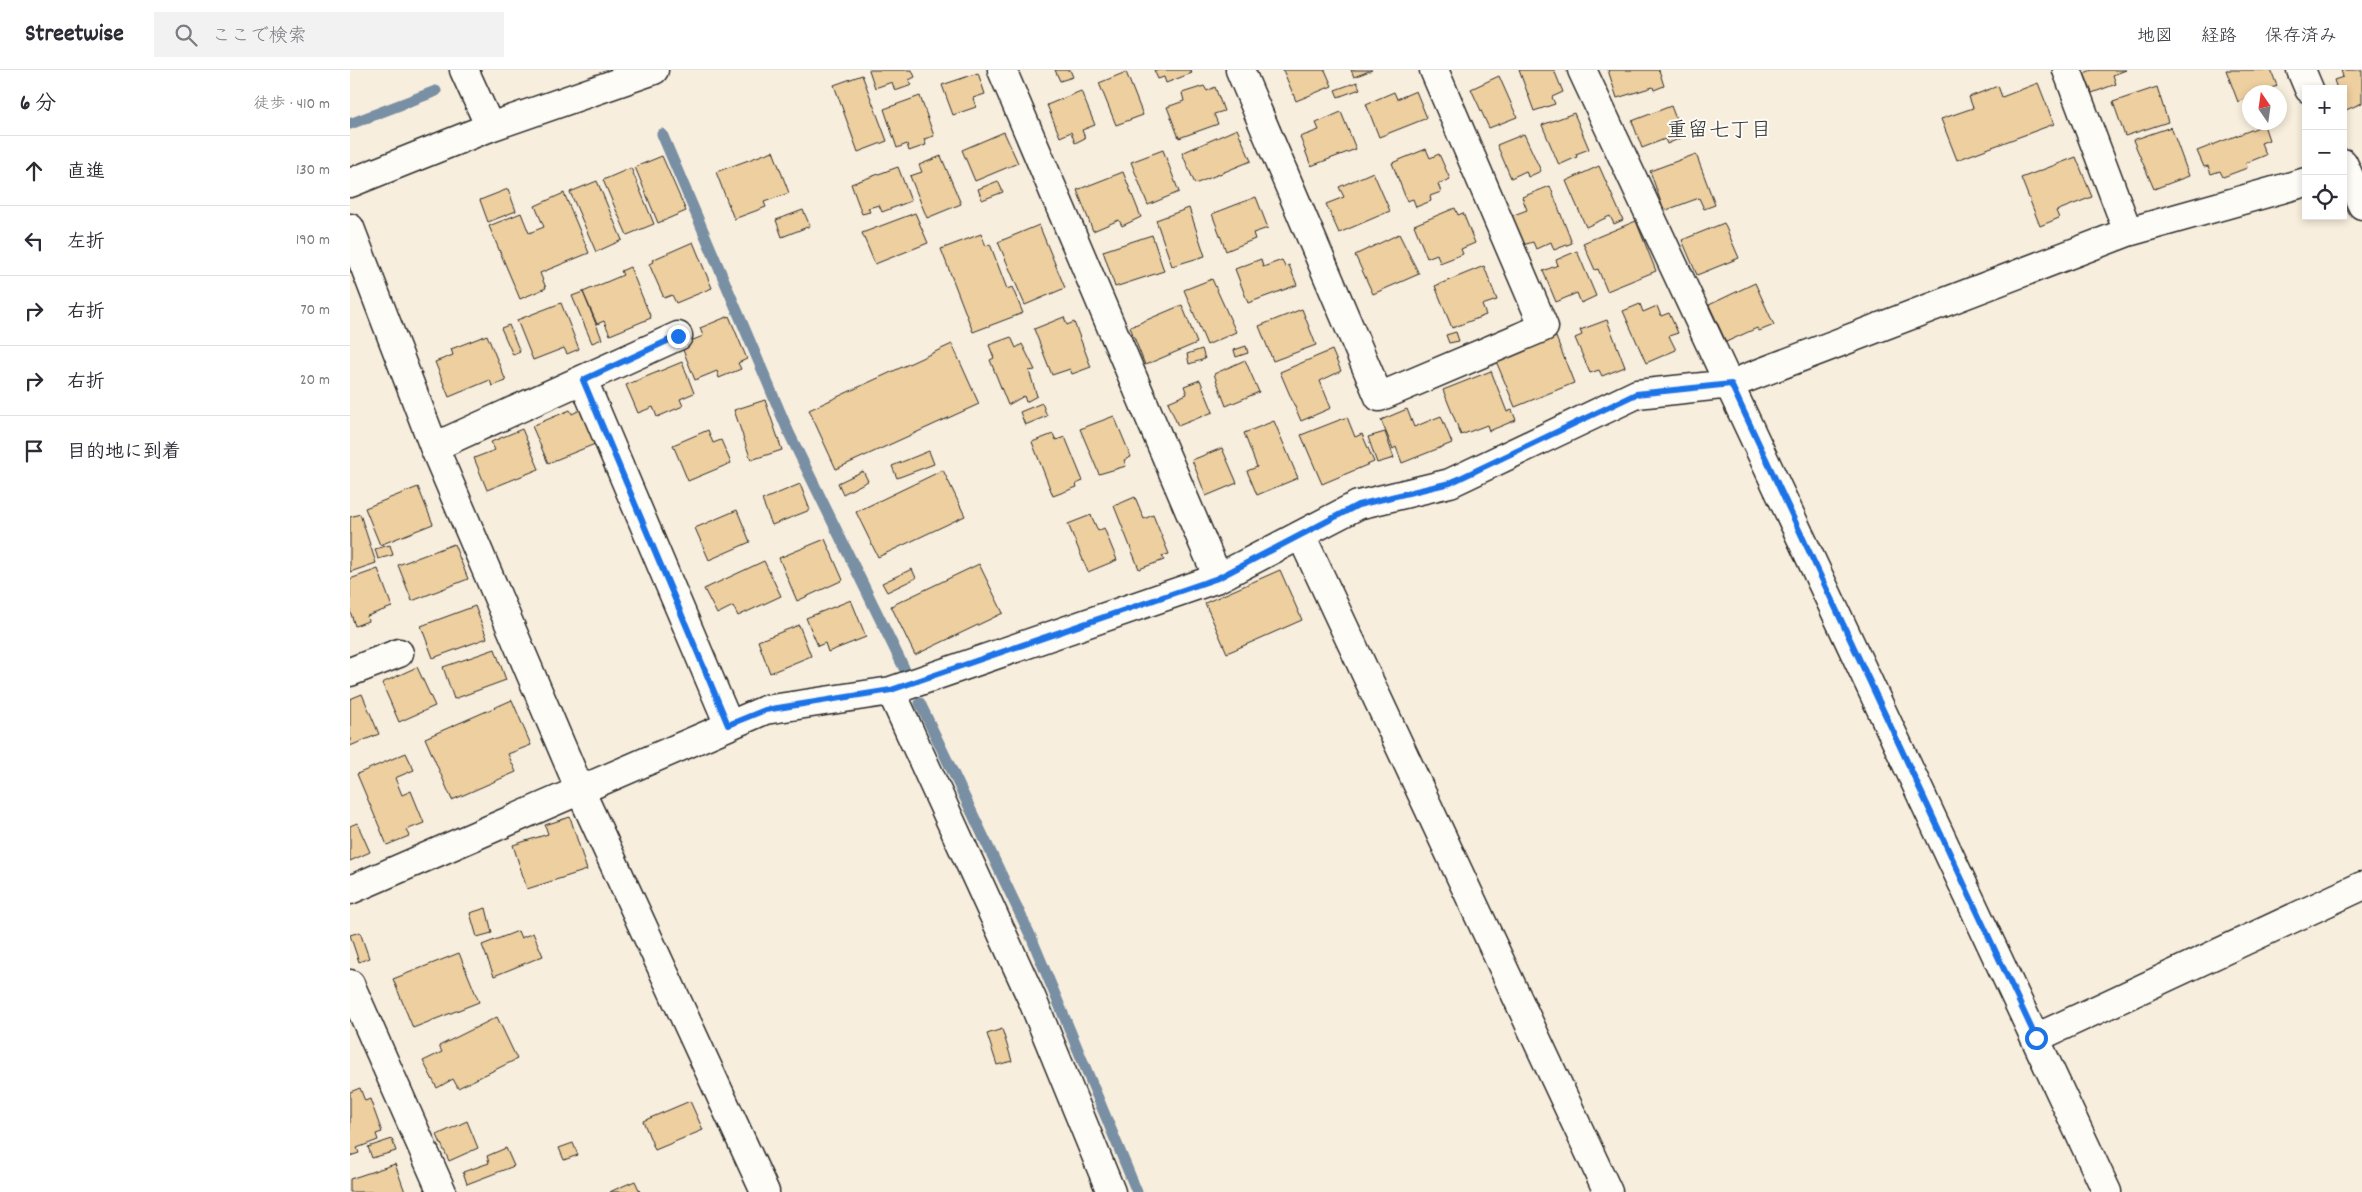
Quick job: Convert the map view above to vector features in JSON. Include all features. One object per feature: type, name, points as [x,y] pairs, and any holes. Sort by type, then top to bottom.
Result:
[{"type":"street","points":[[464,70],[490,127]]},
{"type":"street","points":[[350,183],[490,127],[654,70]]},
{"type":"street","points":[[1002,70],[1218,578]]},
{"type":"street","points":[[1240,70],[1379,397],[1544,326],[1434,70]]},
{"type":"street","points":[[1582,70],[1731,384],[2106,1192]]},
{"type":"street","points":[[2066,70],[2128,232]]},
{"type":"street","points":[[2301,70],[2307,85]]},
{"type":"street","points":[[2349,167],[2362,205]]},
{"type":"street","points":[[350,890],[765,710],[891,690],[1218,578],[1302,536],[1358,505],[1450,483],[1636,394],[1731,384],[2128,232],[2302,183]]},
{"type":"street","points":[[350,228],[434,447],[580,790],[765,1192]]},
{"type":"street","points":[[434,447],[678,336]]},
{"type":"street","points":[[583,380],[728,725]]},
{"type":"street","points":[[1302,536],[1608,1192]]},
{"type":"street","points":[[350,672],[399,653]]},
{"type":"street","points":[[891,690],[1032,999],[1111,1192]]},
{"type":"street","points":[[2036,1038],[2362,886]]},
{"type":"street","points":[[350,984],[442,1192]]},
{"type":"building","points":[[869,70],[912,70],[915,77],[909,80],[912,85],[895,91],[892,82],[875,88]]},
{"type":"building","points":[[1055,70],[1070,70],[1073,77],[1060,81]]},
{"type":"building","points":[[1154,70],[1190,70],[1192,73],[1166,83],[1164,77],[1158,79]]},
{"type":"building","points":[[1283,70],[1325,70],[1332,86],[1296,101]]},
{"type":"building","points":[[1351,70],[1372,70],[1354,77]]},
{"type":"building","points":[[1519,70],[1554,70],[1563,92],[1552,97],[1555,104],[1534,111]]},
{"type":"building","points":[[1608,70],[1659,70],[1664,86],[1654,90],[1653,87],[1617,98]]},
{"type":"building","points":[[2092,70],[2126,70],[2113,75],[2116,84],[2092,93],[2084,73]]},
{"type":"building","points":[[2226,70],[2271,70],[2277,85],[2242,85],[2242,100],[2238,102]]},
{"type":"building","points":[[2341,70],[2362,70],[2362,103],[2347,110],[2347,85],[2336,85],[2334,80],[2343,77]]},
{"type":"building","points":[[1126,72],[1143,115],[1116,125],[1099,83]]},
{"type":"building","points":[[978,73],[985,94],[973,98],[976,107],[953,115],[942,85]]},
{"type":"building","points":[[862,75],[887,141],[858,152],[834,85]]},
{"type":"building","points":[[1499,76],[1517,117],[1489,128],[1471,89]]},
{"type":"building","points":[[1357,82],[1360,89],[1338,97],[1335,90]]},
{"type":"building","points":[[2038,83],[2054,124],[1957,160],[1941,119],[1973,108],[1969,97],[1998,86],[2002,97]]},
{"type":"building","points":[[1204,86],[1207,91],[1215,87],[1224,111],[1214,114],[1218,124],[1179,138],[1167,107],[1184,101],[1182,93]]},
{"type":"building","points":[[2157,87],[2168,122],[2125,136],[2113,102]]},
{"type":"building","points":[[1081,91],[1095,125],[1082,130],[1085,138],[1075,143],[1071,132],[1060,137],[1047,105]]},
{"type":"building","points":[[1416,91],[1427,118],[1379,137],[1366,104],[1394,92],[1397,99]]},
{"type":"building","points":[[920,96],[934,136],[924,139],[926,145],[909,151],[907,144],[897,148],[884,109]]},
{"type":"building","points":[[1671,106],[1683,137],[1667,144],[1665,139],[1642,148],[1632,121]]},
{"type":"building","points":[[1341,112],[1356,149],[1311,166],[1300,137],[1319,130],[1316,123]]},
{"type":"building","points":[[1574,113],[1589,149],[1576,154],[1577,157],[1559,165],[1542,125]]},
{"type":"building","points":[[2171,127],[2189,176],[2154,189],[2133,140]]},
{"type":"building","points":[[1237,129],[1251,161],[1195,184],[1182,153]]},
{"type":"building","points":[[2251,130],[2266,130],[2269,140],[2261,143],[2266,155],[2246,163],[2247,168],[2223,177],[2220,171],[2211,174],[2208,166],[2204,167],[2197,151]]},
{"type":"building","points":[[1004,132],[1018,163],[975,181],[962,150]]},
{"type":"building","points":[[1524,134],[1541,171],[1528,177],[1526,171],[1511,178],[1497,145]]},
{"type":"building","points":[[1426,149],[1430,158],[1439,154],[1450,179],[1438,184],[1441,192],[1430,196],[1431,201],[1416,207],[1413,199],[1407,201],[1392,163]]},
{"type":"building","points":[[1163,150],[1179,192],[1148,205],[1131,162]]},
{"type":"building","points":[[773,151],[789,193],[764,202],[766,207],[734,219],[716,172]]},
{"type":"building","points":[[1696,154],[1715,205],[1704,209],[1699,198],[1664,211],[1650,171]]},
{"type":"building","points":[[662,156],[686,211],[658,223],[635,167]]},
{"type":"building","points":[[941,156],[961,204],[927,218],[910,176],[922,172],[919,165]]},
{"type":"building","points":[[2076,157],[2092,197],[2056,211],[2059,218],[2040,226],[2021,178]]},
{"type":"building","points":[[1599,166],[1623,220],[1614,224],[1610,216],[1586,227],[1566,181]]},
{"type":"building","points":[[898,167],[911,201],[882,212],[879,205],[868,208],[870,212],[862,214],[851,184]]},
{"type":"building","points":[[631,168],[654,224],[627,235],[603,180]]},
{"type":"building","points":[[1123,172],[1141,217],[1122,226],[1119,220],[1093,231],[1077,190]]},
{"type":"building","points":[[1373,172],[1390,211],[1339,233],[1326,204],[1344,197],[1339,187]]},
{"type":"building","points":[[597,181],[622,240],[596,252],[570,192]]},
{"type":"building","points":[[998,181],[1003,192],[982,200],[978,189]]},
{"type":"building","points":[[1550,186],[1572,243],[1554,250],[1551,242],[1536,249],[1533,242],[1523,245],[1511,216],[1527,210],[1522,197]]},
{"type":"building","points":[[508,189],[516,211],[488,222],[480,200]]},
{"type":"building","points":[[564,193],[589,253],[540,273],[546,288],[520,299],[489,226],[521,213],[529,233],[544,227],[535,206]]},
{"type":"building","points":[[1256,197],[1268,228],[1253,233],[1255,239],[1226,251],[1212,214]]},
{"type":"building","points":[[1189,208],[1205,256],[1172,266],[1156,220]]},
{"type":"building","points":[[1455,208],[1458,215],[1463,213],[1475,243],[1461,249],[1463,254],[1440,263],[1437,254],[1427,258],[1414,225]]},
{"type":"building","points":[[803,210],[810,226],[782,237],[776,220]]},
{"type":"building","points":[[915,213],[928,243],[875,264],[862,233]]},
{"type":"building","points":[[1636,221],[1656,271],[1607,291],[1598,269],[1595,270],[1583,243]]},
{"type":"building","points":[[1724,223],[1739,258],[1697,275],[1682,240]]},
{"type":"building","points":[[1039,225],[1065,288],[1025,305],[998,242]]},
{"type":"building","points":[[981,234],[986,246],[990,244],[1007,289],[1012,287],[1023,313],[973,332],[941,249]]},
{"type":"building","points":[[1399,234],[1419,274],[1373,294],[1355,255]]},
{"type":"building","points":[[1152,235],[1164,271],[1115,287],[1103,251]]},
{"type":"building","points":[[693,242],[712,288],[676,303],[672,295],[664,298],[649,264],[653,262],[652,260]]},
{"type":"building","points":[[1577,251],[1596,296],[1581,303],[1577,293],[1556,302],[1543,271],[1558,265],[1556,260]]},
{"type":"building","points":[[1261,259],[1263,267],[1282,260],[1285,267],[1289,265],[1297,285],[1248,303],[1235,269]]},
{"type":"building","points":[[1484,266],[1497,300],[1482,305],[1486,315],[1452,328],[1435,286]]},
{"type":"building","points":[[630,267],[651,318],[610,335],[604,321],[597,324],[583,292],[623,275],[621,271]]},
{"type":"building","points":[[1212,279],[1236,332],[1207,345],[1184,290]]},
{"type":"building","points":[[1755,283],[1774,325],[1759,331],[1757,328],[1726,342],[1709,305]]},
{"type":"building","points":[[583,292],[602,339],[592,343],[572,296]]},
{"type":"building","points":[[561,303],[579,349],[567,354],[564,348],[533,360],[517,320]]},
{"type":"building","points":[[1640,304],[1643,312],[1657,306],[1661,316],[1669,313],[1678,333],[1669,336],[1676,350],[1646,363],[1623,311]]},
{"type":"building","points":[[1182,305],[1197,343],[1145,365],[1130,327]]},
{"type":"building","points":[[1302,309],[1316,345],[1273,361],[1259,326]]},
{"type":"building","points":[[729,316],[747,359],[738,363],[741,369],[719,378],[717,371],[695,380],[681,345],[703,336],[700,328]]},
{"type":"building","points":[[1064,317],[1067,325],[1074,322],[1091,367],[1072,374],[1070,369],[1052,375],[1034,329]]},
{"type":"building","points":[[1607,320],[1625,367],[1602,376],[1599,370],[1590,373],[1575,338],[1582,335],[1580,330]]},
{"type":"building","points":[[509,325],[520,352],[513,355],[501,328]]},
{"type":"building","points":[[1456,332],[1459,341],[1449,343],[1446,335]]},
{"type":"building","points":[[487,335],[506,381],[492,386],[490,380],[449,397],[435,362],[453,355],[451,349]]},
{"type":"building","points":[[1011,337],[1016,348],[1022,344],[1035,370],[1029,371],[1037,396],[1026,402],[1024,396],[1008,405],[990,360],[994,358],[989,345]]},
{"type":"building","points":[[1556,337],[1574,383],[1515,407],[1496,361]]},
{"type":"building","points":[[952,344],[979,404],[836,469],[809,410]]},
{"type":"building","points":[[1246,346],[1248,353],[1236,357],[1234,350]]},
{"type":"building","points":[[1202,349],[1205,359],[1189,364],[1187,354]]},
{"type":"building","points":[[1332,350],[1341,371],[1320,381],[1331,408],[1301,421],[1280,372]]},
{"type":"building","points":[[1245,360],[1259,392],[1226,406],[1214,374]]},
{"type":"building","points":[[682,362],[694,393],[680,399],[683,406],[657,417],[653,407],[638,413],[626,385]]},
{"type":"building","points":[[1491,371],[1507,412],[1512,410],[1516,420],[1489,431],[1487,425],[1461,435],[1443,390]]},
{"type":"building","points":[[1200,380],[1213,412],[1178,426],[1168,402],[1187,394],[1184,386]]},
{"type":"building","points":[[765,400],[782,450],[751,460],[734,410]]},
{"type":"building","points":[[1042,403],[1047,416],[1025,425],[1020,412]]},
{"type":"building","points":[[1407,409],[1414,427],[1441,416],[1452,443],[1402,463],[1396,447],[1393,449],[1381,420]]},
{"type":"building","points":[[570,410],[572,414],[580,410],[583,418],[589,416],[600,442],[548,463],[532,426]]},
{"type":"building","points":[[1114,416],[1131,457],[1124,460],[1126,466],[1099,474],[1080,429]]},
{"type":"building","points":[[1347,417],[1355,437],[1362,434],[1374,462],[1322,484],[1301,435]]},
{"type":"building","points":[[1274,421],[1298,478],[1257,495],[1247,471],[1257,467],[1244,433]]},
{"type":"building","points":[[522,429],[539,469],[487,490],[474,458],[495,450],[491,442]]},
{"type":"building","points":[[708,430],[713,443],[721,440],[731,463],[688,481],[673,445]]},
{"type":"building","points":[[1385,432],[1394,458],[1377,463],[1368,437]]},
{"type":"building","points":[[1053,434],[1056,440],[1065,437],[1083,481],[1076,484],[1077,487],[1053,496],[1032,442]]},
{"type":"building","points":[[1222,448],[1237,483],[1206,496],[1192,460]]},
{"type":"building","points":[[929,451],[934,464],[897,478],[892,466]]},
{"type":"building","points":[[943,470],[965,516],[878,557],[856,512]]},
{"type":"building","points":[[863,471],[868,481],[843,494],[838,483]]},
{"type":"building","points":[[800,484],[810,510],[772,525],[762,500]]},
{"type":"building","points":[[418,487],[433,524],[380,545],[365,508]]},
{"type":"building","points":[[1135,497],[1144,519],[1153,515],[1169,554],[1162,556],[1164,560],[1139,569],[1114,506]]},
{"type":"building","points":[[737,510],[750,542],[709,560],[695,528]]},
{"type":"building","points":[[360,514],[376,563],[350,572],[350,517]]},
{"type":"building","points":[[1091,515],[1098,531],[1104,528],[1117,560],[1088,572],[1068,524]]},
{"type":"building","points":[[825,539],[843,580],[797,601],[779,558]]},
{"type":"building","points":[[454,544],[468,579],[412,601],[398,565]]},
{"type":"building","points":[[390,545],[393,555],[378,559],[375,549]]},
{"type":"building","points":[[764,561],[781,596],[738,616],[733,606],[717,614],[704,589]]},
{"type":"building","points":[[979,564],[1003,613],[915,655],[891,606]]},
{"type":"building","points":[[378,569],[392,607],[367,616],[368,621],[355,626],[350,611],[350,579]]},
{"type":"building","points":[[912,569],[916,578],[887,592],[882,583]]},
{"type":"building","points":[[1280,570],[1302,620],[1227,653],[1205,603]]},
{"type":"building","points":[[851,600],[866,637],[828,652],[825,643],[818,646],[806,618]]},
{"type":"building","points":[[475,606],[487,638],[433,658],[421,626]]},
{"type":"building","points":[[799,625],[811,656],[770,673],[758,641]]},
{"type":"building","points":[[495,649],[506,680],[454,699],[443,667]]},
{"type":"building","points":[[417,667],[435,706],[399,722],[382,683]]},
{"type":"building","points":[[362,694],[379,734],[350,746],[350,699]]},
{"type":"building","points":[[512,700],[531,745],[508,754],[516,772],[452,800],[425,738]]},
{"type":"building","points":[[406,753],[414,770],[395,778],[402,795],[411,791],[424,823],[406,830],[409,836],[387,845],[357,774]]},
{"type":"building","points":[[570,817],[587,870],[527,889],[513,845],[548,834],[545,825]]},
{"type":"building","points":[[357,823],[370,852],[350,861],[350,826]]},
{"type":"building","points":[[486,908],[492,933],[477,937],[470,913]]},
{"type":"building","points":[[518,931],[521,938],[533,933],[543,956],[494,976],[482,945]]},
{"type":"building","points":[[360,932],[369,958],[359,962],[350,935]]},
{"type":"building","points":[[459,953],[479,1002],[413,1028],[393,979]]},
{"type":"building","points":[[497,1017],[517,1059],[458,1088],[453,1079],[437,1088],[423,1061],[442,1052],[439,1046]]},
{"type":"building","points":[[1002,1029],[1012,1061],[997,1065],[987,1034]]},
{"type":"building","points":[[360,1088],[365,1101],[370,1099],[382,1132],[376,1134],[378,1140],[357,1148],[359,1153],[350,1156],[350,1092]]},
{"type":"building","points":[[690,1101],[703,1130],[655,1150],[643,1121]]},
{"type":"building","points":[[467,1121],[478,1148],[449,1161],[437,1135]]},
{"type":"building","points":[[392,1139],[396,1151],[372,1158],[368,1147]]},
{"type":"building","points":[[573,1143],[578,1155],[564,1160],[559,1148]]},
{"type":"building","points":[[506,1148],[514,1166],[467,1184],[463,1172],[489,1163],[487,1156]]},
{"type":"building","points":[[395,1164],[405,1192],[350,1192],[350,1179]]},
{"type":"building","points":[[635,1181],[640,1192],[610,1192],[616,1189]]},
{"type":"waterway","points":[[350,124],[436,91]]},
{"type":"waterway","points":[[662,134],[789,433],[904,668]]},
{"type":"waterway","points":[[920,703],[1032,939],[1137,1192]]},
{"type":"district","name":"重留七丁目","points":[[1719,132]]},
{"type":"route","points":[[678,336],[583,380],[728,725],[765,710],[891,690],[1053,637],[1218,578],[1302,536],[1358,505],[1450,483],[1636,394],[1731,384],[2036,1038]]}]
